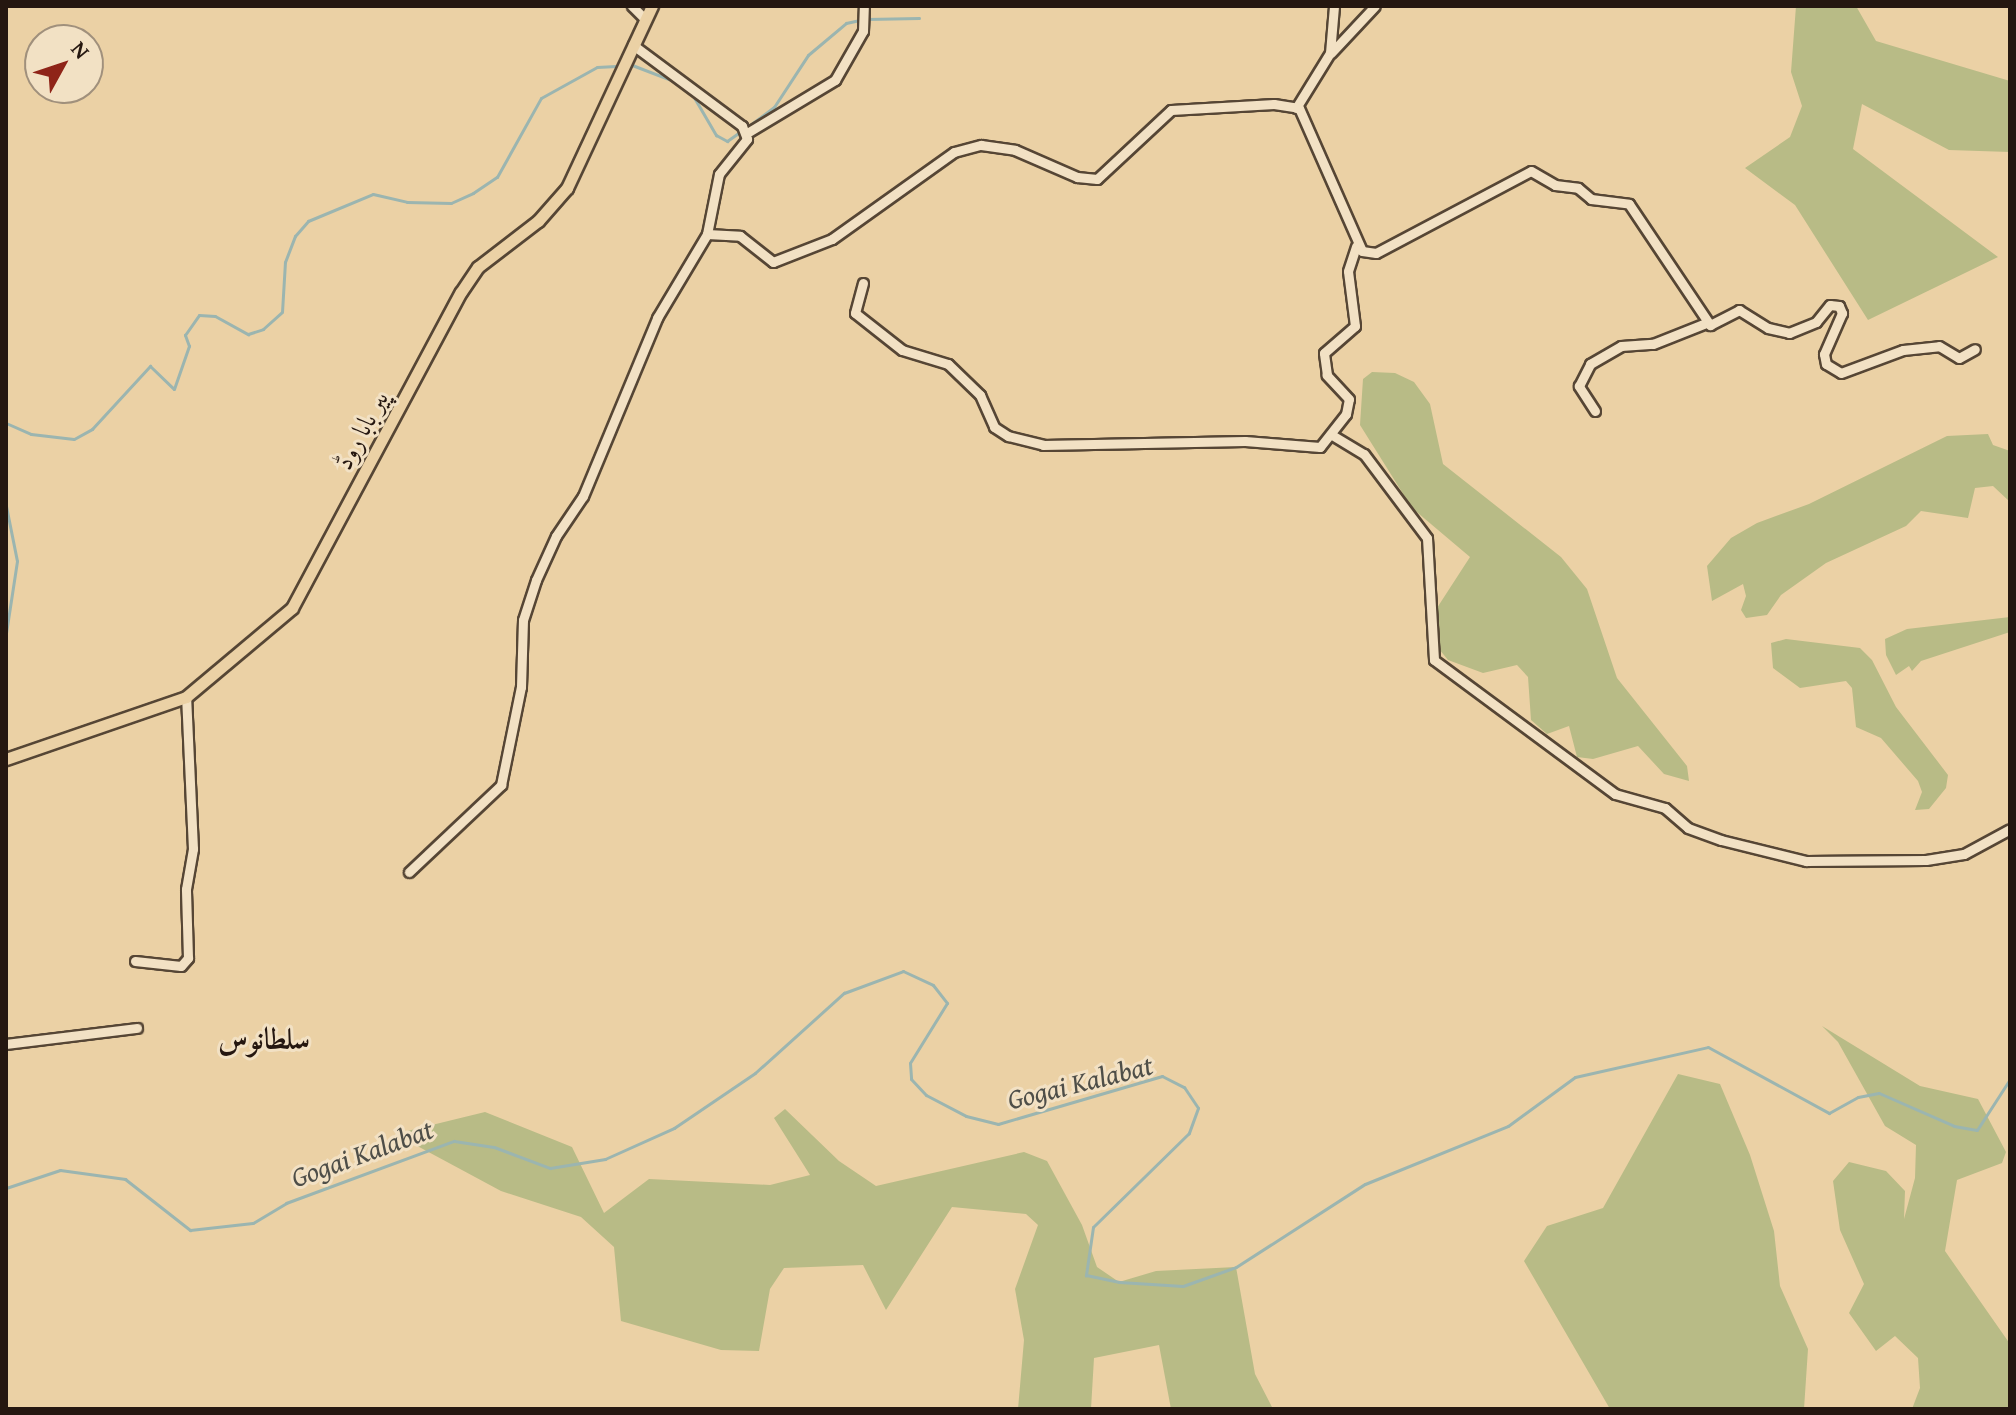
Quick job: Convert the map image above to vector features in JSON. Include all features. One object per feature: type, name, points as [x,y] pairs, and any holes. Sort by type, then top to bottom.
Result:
[{"type":"main road","name":"پیر بابا روڈ","points":[[6,759],[186,697],[292,608],[461,292],[478,267],[538,221],[567,188],[652,6]]},
{"type":"street","points":[[632,6],[645,19]]},
{"type":"street","points":[[1330,53],[1334,6]]},
{"type":"street","points":[[1296,108],[1330,53],[1375,6]]},
{"type":"street","points":[[409,872],[501,785],[521,687],[523,620],[536,580],[556,536],[583,496],[594,458],[657,318],[707,234],[719,174],[747,132],[835,80],[863,31],[862,11]]},
{"type":"street","points":[[633,45],[747,132]]},
{"type":"street","points":[[707,234],[740,236],[773,262],[832,239],[954,152],[981,145],[1015,150],[1077,177],[1097,179],[1171,110],[1244,105],[1296,108]]},
{"type":"street","points":[[863,283],[855,313],[902,350],[948,364],[980,395],[994,427],[1008,436],[1043,445],[1245,441],[1320,447],[1346,414],[1349,399],[1327,375],[1324,353],[1355,326],[1348,271],[1356,246],[1348,216],[1296,108]]},
{"type":"street","points":[[1356,246],[1376,253],[1520,173],[1531,171],[1555,185],[1578,188],[1591,199],[1629,204],[1706,323]]},
{"type":"street","points":[[1595,411],[1579,386],[1590,364],[1621,346],[1653,344],[1739,310],[1768,328],[1789,333],[1816,322],[1830,305],[1839,306],[1842,313],[1824,354],[1836,372],[1903,350],[1939,346],[1959,358],[1975,349]]},
{"type":"street","points":[[1332,435],[1364,454],[1427,538],[1434,660],[1615,794],[1665,808],[1688,828],[1721,840],[1806,861],[1926,860],[1964,854],[2010,829]]},
{"type":"street","points":[[135,961],[181,966],[188,958],[186,889],[193,849],[186,697]]},
{"type":"street","points":[[6,1044],[137,1028]]},
{"type":"green space","points":[[1796,6],[1856,6],[1876,41],[2010,81],[2010,152],[1949,150],[1862,104],[1853,149],[1998,257],[1868,320],[1795,205],[1745,168],[1790,137],[1802,106],[1791,72]]},
{"type":"green space","points":[[1372,372],[1395,373],[1414,382],[1430,404],[1443,464],[1561,557],[1587,589],[1617,678],[1687,766],[1689,781],[1664,774],[1638,746],[1593,759],[1577,757],[1569,726],[1547,734],[1531,720],[1528,677],[1517,665],[1483,673],[1448,660],[1439,649],[1435,611],[1470,557],[1412,508],[1360,425],[1363,379]]},
{"type":"green space","points":[[1988,434],[1993,445],[2010,451],[2010,502],[1993,486],[1975,488],[1968,518],[1921,511],[1906,526],[1826,563],[1781,595],[1767,615],[1746,618],[1741,610],[1746,596],[1743,584],[1712,601],[1707,566],[1731,538],[1757,523],[1809,504],[1947,436]]},
{"type":"green space","points":[[2010,617],[2010,632],[1921,661],[1912,671],[1909,666],[1896,675],[1886,655],[1885,639],[1907,629]]},
{"type":"green space","points":[[1786,639],[1860,648],[1872,660],[1896,707],[1948,775],[1946,788],[1929,809],[1915,810],[1922,792],[1918,781],[1881,738],[1856,727],[1852,688],[1846,681],[1800,688],[1773,668],[1771,643]]},
{"type":"green space","points":[[1822,1026],[1920,1086],[1978,1099],[2006,1152],[2002,1163],[1957,1180],[1945,1251],[2010,1344],[2010,1409],[1912,1409],[1920,1388],[1918,1358],[1895,1336],[1876,1351],[1849,1313],[1864,1284],[1840,1230],[1833,1181],[1849,1162],[1886,1171],[1905,1191],[1904,1219],[1915,1178],[1916,1145],[1885,1126],[1838,1042]]},
{"type":"green space","points":[[1678,1074],[1720,1084],[1750,1155],[1774,1231],[1780,1286],[1808,1349],[1804,1409],[1610,1409],[1524,1261],[1547,1226],[1603,1208]]},
{"type":"green space","points":[[785,1109],[839,1161],[876,1186],[1024,1152],[1047,1161],[1082,1225],[1097,1267],[1119,1282],[1156,1271],[1236,1267],[1255,1374],[1273,1409],[1171,1409],[1159,1345],[1094,1358],[1091,1409],[1018,1409],[1024,1340],[1015,1289],[1038,1225],[1026,1214],[952,1207],[886,1310],[863,1265],[784,1268],[770,1289],[759,1351],[721,1350],[621,1321],[614,1247],[581,1217],[501,1191],[395,1134],[485,1112],[572,1147],[604,1213],[649,1179],[770,1185],[810,1175],[774,1118]]},
{"type":"waterway","points":[[867,19],[919,18]]},
{"type":"waterway","points":[[746,128],[774,107],[808,55],[846,23],[860,20]]},
{"type":"waterway","points":[[632,65],[676,82]]},
{"type":"waterway","points":[[6,423],[31,434],[74,439],[92,429],[150,366],[174,389],[189,346],[185,335],[199,315],[215,316],[248,334],[263,329],[282,312],[285,262],[295,236],[308,221],[373,194],[407,202],[451,203],[473,193],[497,177],[541,98],[597,67],[616,66]]},
{"type":"waterway","points":[[692,94],[716,135],[727,141],[740,132]]},
{"type":"waterway","points":[[6,506],[17,561],[6,633]]},
{"type":"waterway","name":"Gogai Kalabat","points":[[6,1188],[60,1170],[125,1179],[190,1230],[253,1223],[286,1203],[454,1141],[494,1147],[550,1168],[605,1159],[674,1128],[755,1073],[844,993],[903,971],[933,985],[947,1003],[910,1063],[911,1079],[926,1095],[966,1116],[998,1124],[1162,1076],[1184,1087],[1198,1108],[1189,1133],[1093,1227],[1086,1275],[1119,1282],[1183,1286],[1236,1267],[1365,1184],[1508,1126],[1575,1077],[1708,1047],[1829,1113],[1858,1097],[1879,1093],[1954,1126],[1977,1130],[2010,1079]]},
{"type":"district","name":"سلطانوس","points":[[264,1038]]}]
